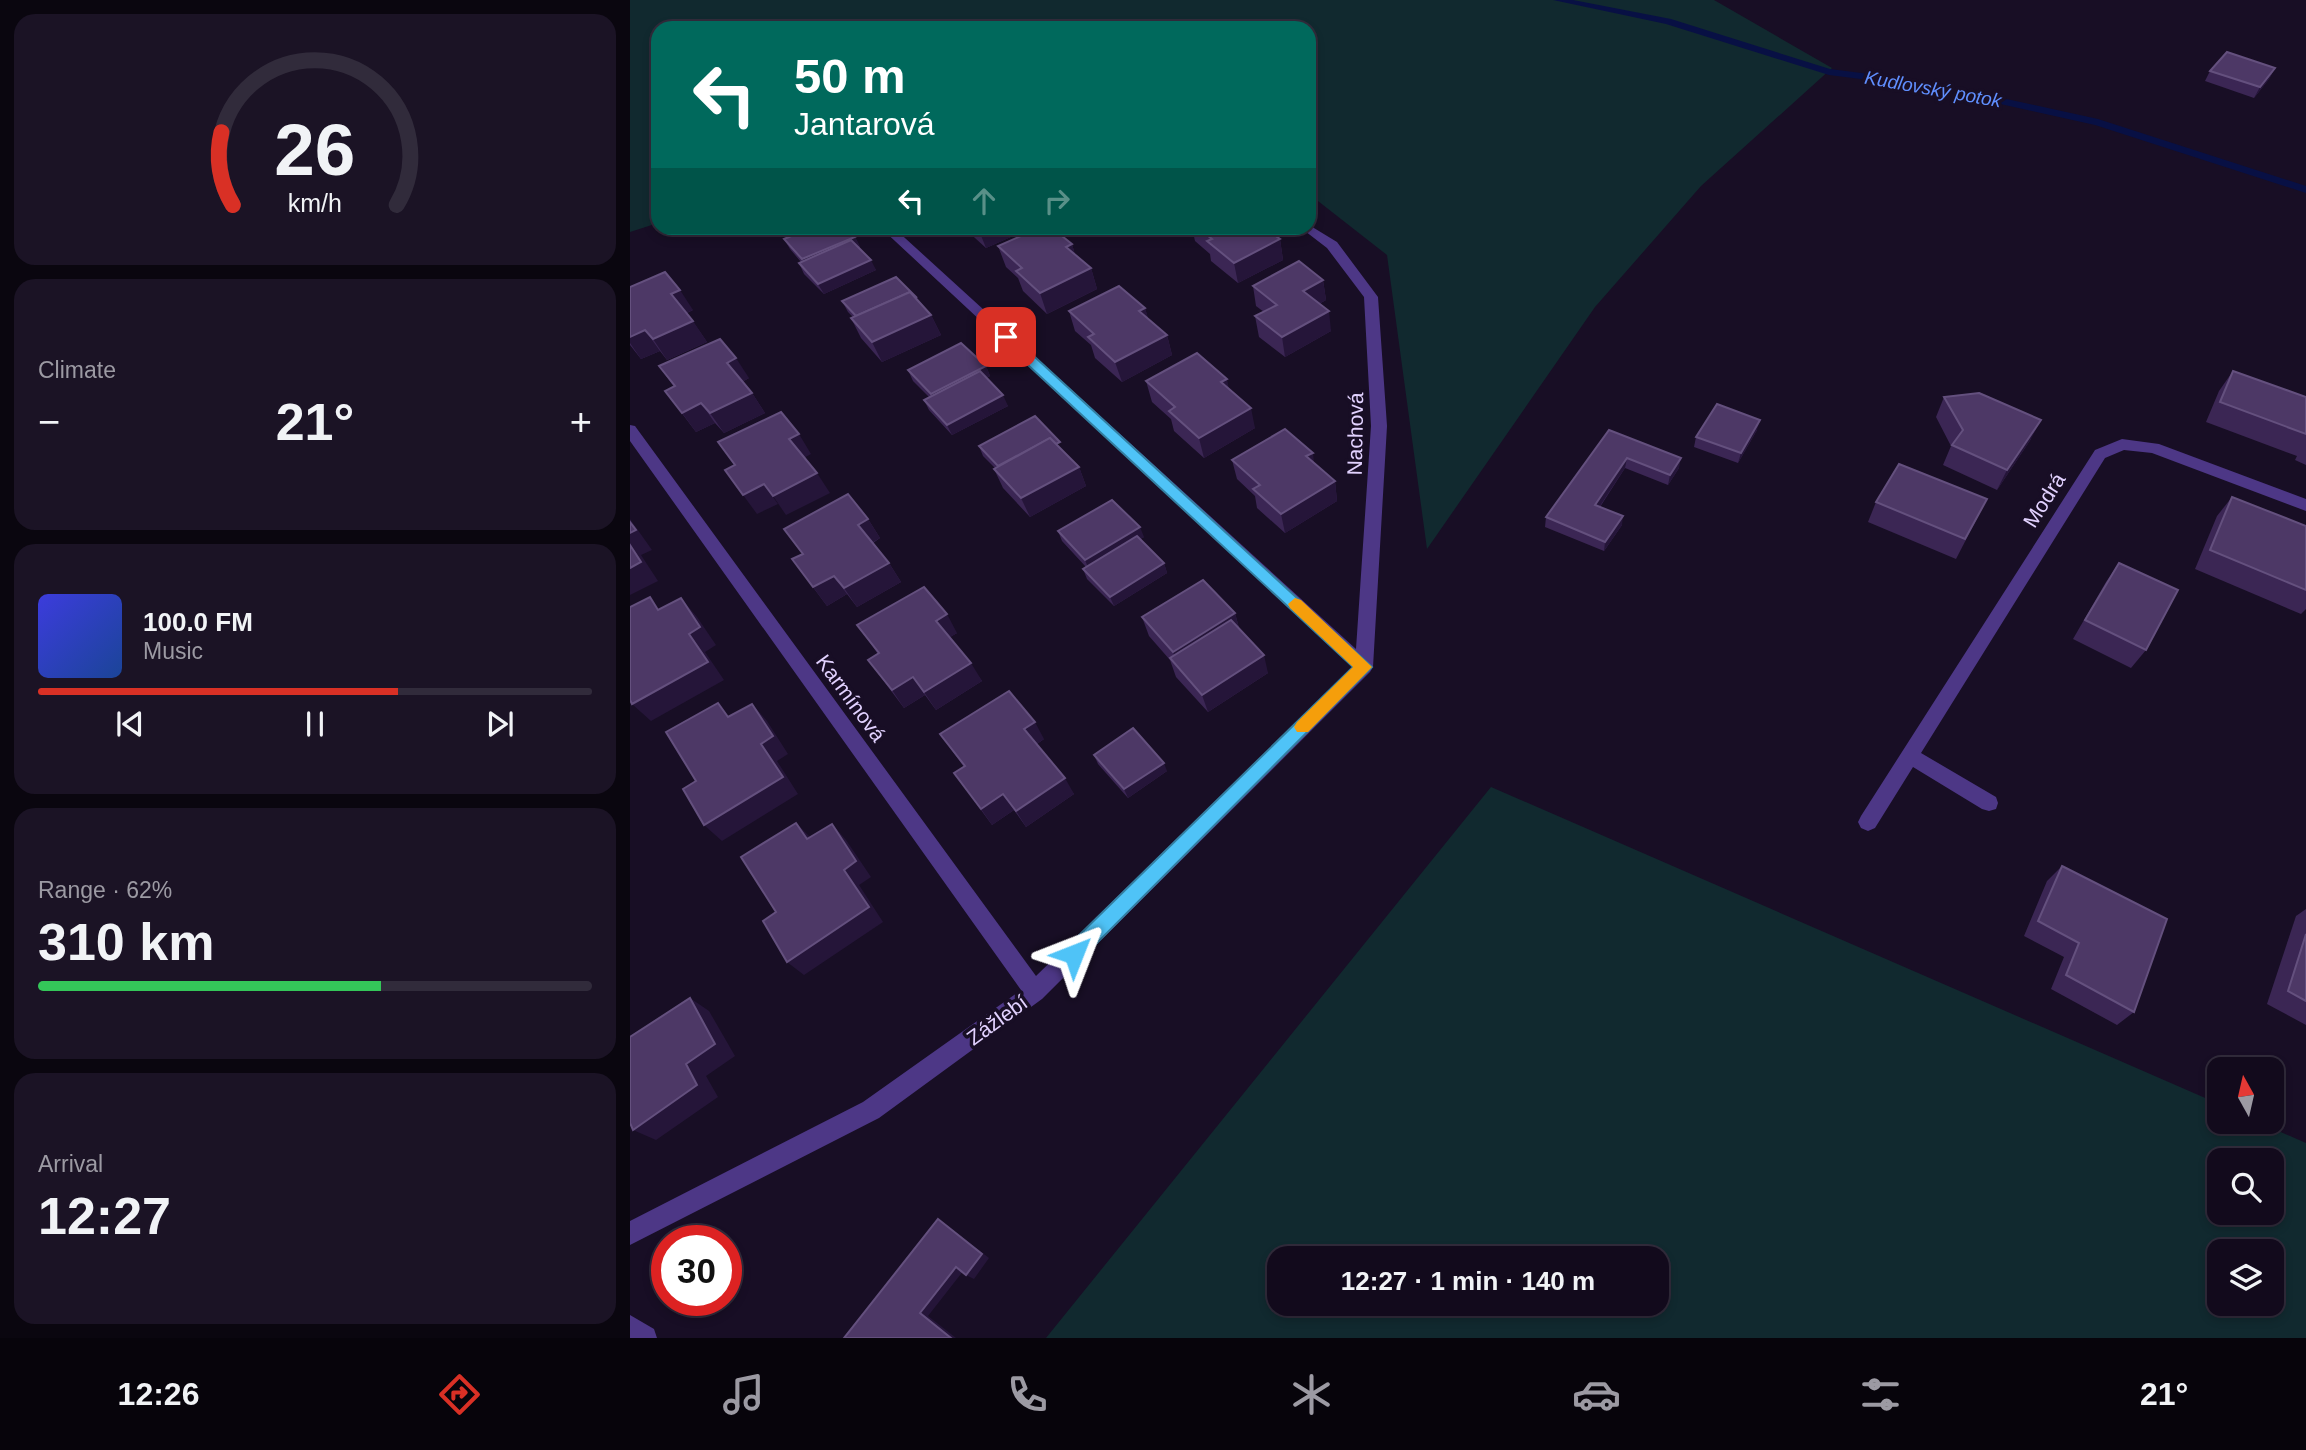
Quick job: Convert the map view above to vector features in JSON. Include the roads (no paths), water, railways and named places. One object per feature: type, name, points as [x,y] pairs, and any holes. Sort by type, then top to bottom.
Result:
[{"type":"street","name":"Nachová","points":[[1316,234],[1332,245],[1371,298],[1380,426],[1364,667]]},
{"type":"street","points":[[895,235],[1364,667]]},
{"type":"street","name":"Karmínová","points":[[630,430],[1035,992]]},
{"type":"street","name":"Modrá","points":[[1867,822],[2100,454],[2122,444],[2154,448],[2306,505]]},
{"type":"street","name":"Zážlebí","points":[[630,1233],[871,1110],[1035,992],[1364,667]]},
{"type":"street","points":[[1910,756],[1989,803]]},
{"type":"street","points":[[630,1327],[645,1338]]},
{"type":"waterway","name":"Kudlovský potok","points":[[1558,0],[1668,21],[1829,72],[1924,84],[2098,122],[2306,190]]}]
